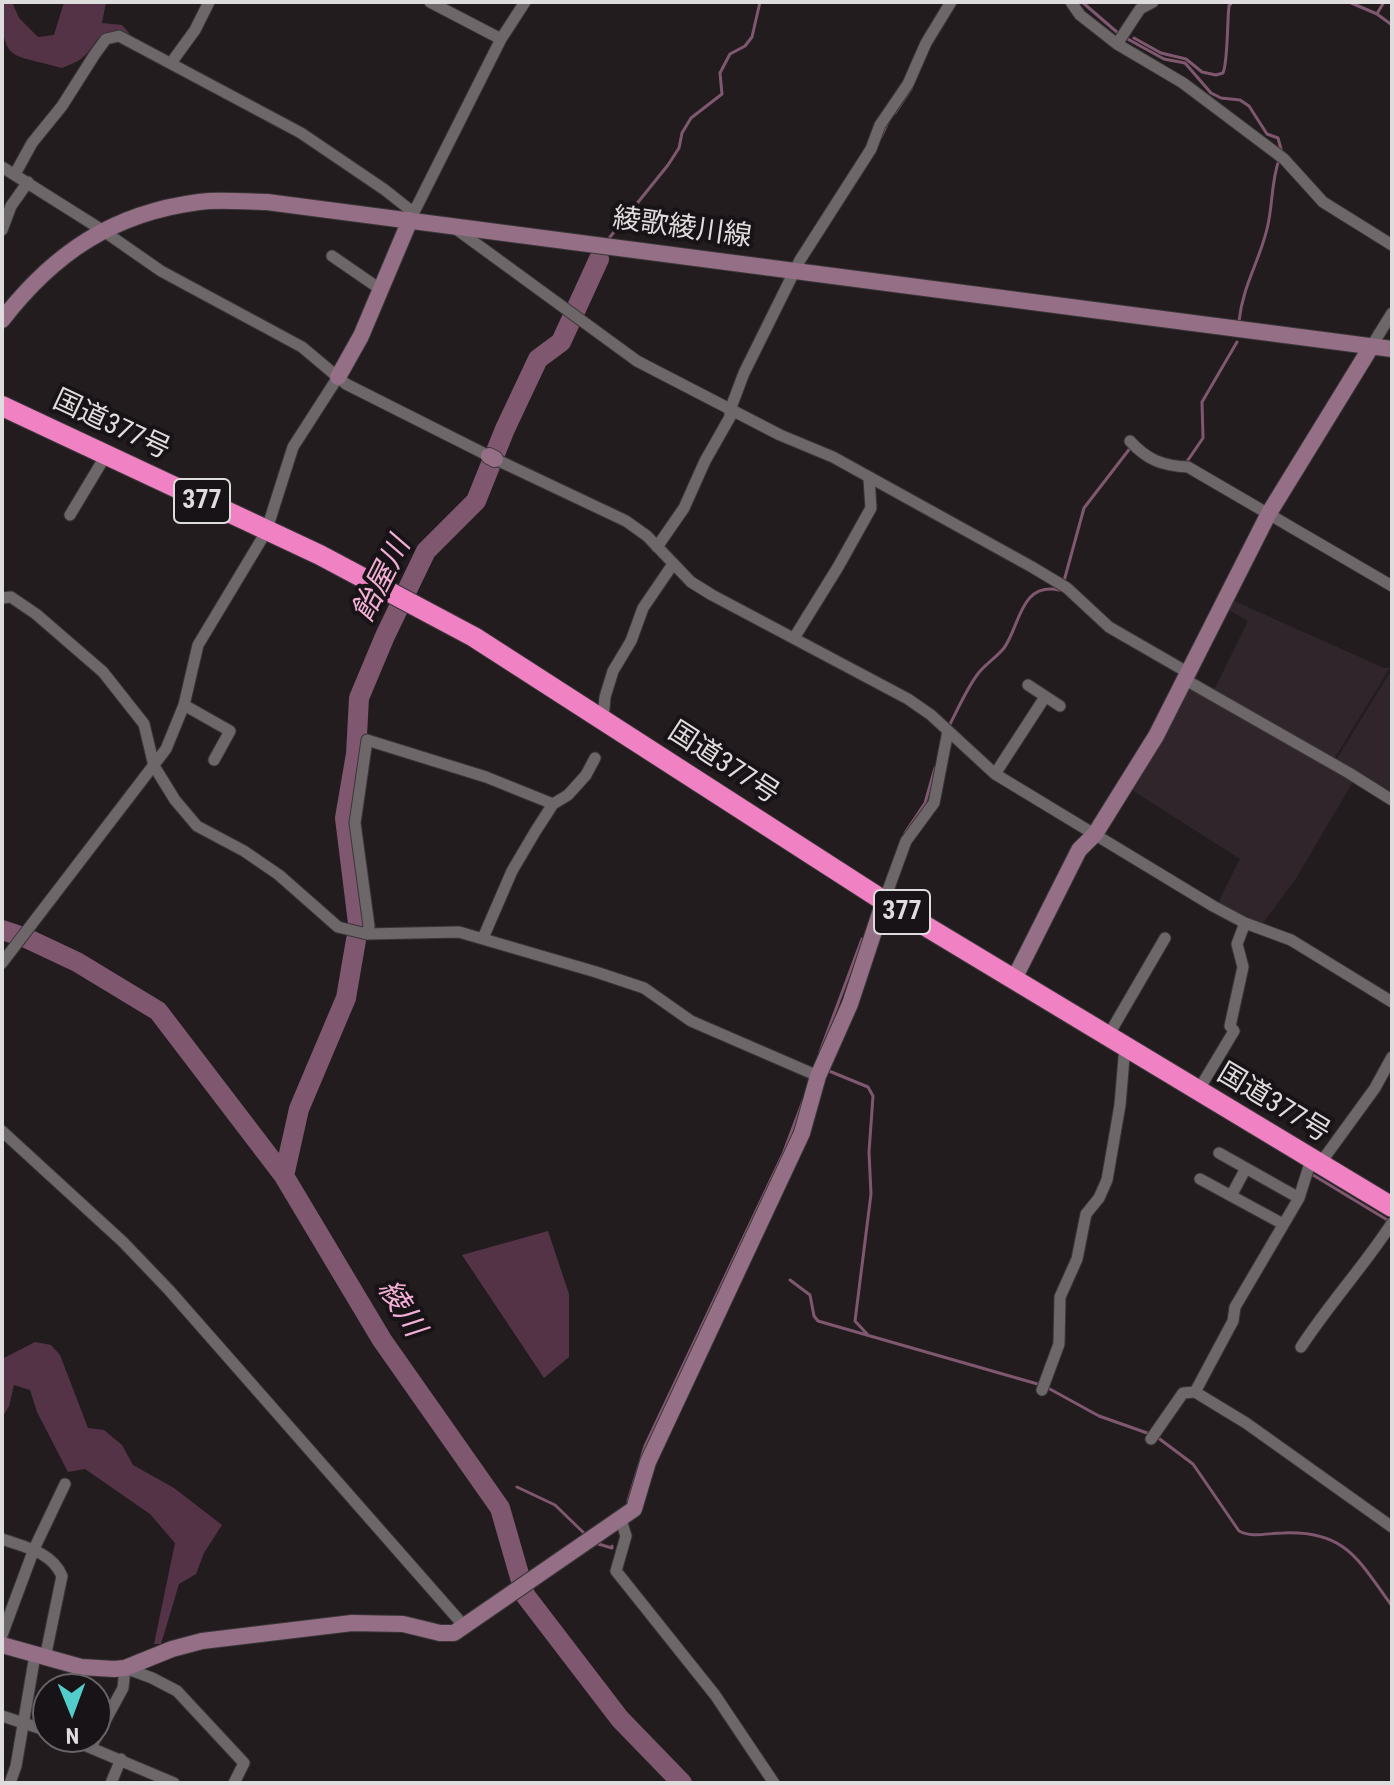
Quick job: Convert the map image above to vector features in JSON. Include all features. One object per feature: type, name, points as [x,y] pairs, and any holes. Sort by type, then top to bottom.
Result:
[{"type":"highway","name":"国道377号","points":[[2,406],[320,555],[474,637],[884,901],[1392,1207]]},
{"type":"street","points":[[171,63],[195,30],[209,2]]},
{"type":"street","points":[[430,2],[501,39]]},
{"type":"street","points":[[2,963],[166,749],[184,705],[198,645],[266,532],[293,447],[361,336],[412,217],[501,39],[525,2]]},
{"type":"street","points":[[657,547],[684,508],[705,461],[730,417],[730,410],[768,321],[841,193],[871,149],[880,125],[908,84],[926,43],[951,2]]},
{"type":"street","points":[[1071,2],[1080,15],[1121,39],[1281,157],[1323,202],[1392,245]]},
{"type":"street","points":[[1121,39],[1140,9],[1153,2]]},
{"type":"street","points":[[15,174],[32,143],[62,106],[106,39],[119,36],[301,133],[385,190],[412,217]]},
{"type":"street","points":[[2,167],[161,271],[302,347],[346,384],[626,521],[647,536],[691,582],[908,699],[995,774],[1245,923],[1291,940],[1392,1002]]},
{"type":"street","points":[[2,230],[11,206],[28,182]]},
{"type":"street","name":"綾歌綾川線","points":[[2,320],[64,254],[102,230],[141,213],[201,202],[267,202],[412,217],[450,225],[1392,349]]},
{"type":"street","points":[[450,225],[637,361],[780,435],[833,457],[1067,588],[1109,627],[1392,800]]},
{"type":"street","points":[[332,256],[380,289]]},
{"type":"street","points":[[1014,979],[1079,850],[1095,834],[1156,736],[1269,513],[1392,313]]},
{"type":"street","points":[[1133,444],[1143,455],[1171,466],[1188,467],[1392,586]]},
{"type":"street","points":[[70,515],[106,455]]},
{"type":"street","points":[[794,638],[871,508],[869,479]]},
{"type":"street","points":[[603,720],[605,697],[613,671],[631,641],[643,608],[673,564]]},
{"type":"street","points":[[2,598],[11,597],[36,614],[103,672],[144,724],[154,766],[175,800],[197,826],[244,851],[279,875],[338,927],[367,934],[459,932],[483,938],[644,988],[691,1021],[814,1074]]},
{"type":"street","points":[[1028,685],[1060,706]]},
{"type":"street","points":[[995,774],[1045,697]]},
{"type":"street","points":[[184,705],[230,731],[214,760]]},
{"type":"street","points":[[125,1668],[202,1641],[352,1623],[403,1624],[440,1633],[454,1633],[634,1509],[648,1462],[802,1133],[814,1074],[850,1004],[906,841],[934,803],[948,731]]},
{"type":"street","points":[[367,934],[369,926],[355,823],[367,740],[486,777],[553,804]]},
{"type":"street","points":[[483,938],[512,871],[553,804],[568,795],[586,775],[595,758]]},
{"type":"street","points":[[1198,1091],[1234,1031],[1230,1026],[1243,967],[1237,944],[1245,923]]},
{"type":"street","points":[[1043,1387],[1059,1344],[1060,1297],[1077,1259],[1086,1214],[1099,1198],[1107,1180],[1120,1105],[1116,1041],[1165,938]]},
{"type":"street","points":[[1195,1392],[1233,1321],[1235,1307],[1299,1198],[1315,1163],[1375,1088],[1392,1057]]},
{"type":"street","points":[[2,1131],[123,1242],[169,1290],[470,1624]]},
{"type":"street","points":[[1219,1153],[1299,1198]]},
{"type":"street","points":[[1231,1196],[1246,1168]]},
{"type":"street","points":[[1200,1179],[1283,1224]]},
{"type":"street","points":[[1301,1347],[1392,1223]]},
{"type":"street","points":[[1152,1436],[1183,1393],[1195,1392],[1246,1423],[1392,1527]]},
{"type":"street","points":[[2,1635],[34,1549],[65,1484]]},
{"type":"street","points":[[618,1522],[626,1536],[616,1571],[715,1695],[774,1783]]},
{"type":"street","points":[[2,1539],[34,1549],[58,1566],[62,1576],[10,1783]]},
{"type":"street","points":[[2,1645],[81,1667],[125,1668],[177,1691],[244,1763],[234,1783]]},
{"type":"street","points":[[112,1708],[123,1688],[125,1668]]},
{"type":"street","points":[[2,1716],[32,1725]]},
{"type":"street","points":[[106,1753],[174,1783]]},
{"type":"street","points":[[111,1783],[121,1759]]},
{"type":"shaded area","points":[[2,2],[12,2],[19,18],[38,37],[54,35],[64,2],[106,2],[102,23],[122,25],[130,34],[104,34],[81,59],[62,68],[12,53],[4,36]]},
{"type":"shaded area","points":[[1232,600],[1390,668],[1334,759],[1213,692],[1248,621],[1227,609]]},
{"type":"shaded area","points":[[1392,669],[1392,794],[1336,760]]},
{"type":"shaded area","points":[[1188,685],[1354,780],[1295,880],[1262,924],[1218,903],[1240,859],[1129,788]]},
{"type":"shaded area","points":[[548,1231],[569,1294],[569,1357],[544,1378],[462,1255]]},
{"type":"shaded area","points":[[35,1342],[51,1345],[60,1355],[88,1428],[104,1430],[122,1445],[133,1465],[174,1488],[222,1525],[204,1553],[196,1574],[179,1584],[161,1644],[154,1644],[175,1543],[150,1514],[85,1469],[68,1472],[37,1412],[30,1390],[14,1385],[9,1406],[2,1418],[2,1359]]},
{"type":"waterway","name":"飴屋川","points":[[610,237],[668,165],[679,148],[682,133],[691,118],[722,94],[720,73],[730,54],[745,46],[752,37],[760,2]]},
{"type":"waterway","points":[[1082,2],[1118,33]]},
{"type":"waterway","points":[[1134,38],[1161,53],[1186,59],[1202,72],[1223,73],[1229,6],[1232,2]]},
{"type":"waterway","points":[[1349,2],[1377,14],[1392,25]]},
{"type":"waterway","points":[[1378,12],[1384,2]]},
{"type":"waterway","points":[[1124,37],[1164,59],[1185,63],[1211,93],[1221,98],[1240,100],[1249,106],[1267,134],[1278,138],[1282,153]]},
{"type":"waterway","points":[[895,113],[911,89]]},
{"type":"waterway","points":[[881,137],[888,122]]},
{"type":"waterway","points":[[1239,321],[1244,296],[1267,229],[1279,160]]},
{"type":"waterway","name":"飴屋川","points":[[358,923],[345,818],[356,754],[359,698],[426,551],[476,501],[538,359],[561,342],[599,259]]},
{"type":"waterway","points":[[1186,463],[1203,438],[1202,402],[1237,342]]},
{"type":"waterway","points":[[1064,581],[1084,508],[1131,447]]},
{"type":"waterway","points":[[949,726],[977,675],[1004,648],[1029,599],[1046,589],[1059,590]]},
{"type":"waterway","points":[[905,833],[925,803],[935,768]]},
{"type":"waterway","name":"綾川","points":[[2,930],[77,962],[158,1011],[284,1176],[382,1340],[500,1508],[525,1595],[620,1719],[682,1783]]},
{"type":"waterway","points":[[820,1052],[862,939]]},
{"type":"waterway","name":"飴屋川","points":[[284,1176],[299,1109],[346,998],[356,940]]},
{"type":"waterway","points":[[829,1071],[868,1087],[873,1096],[869,1152],[871,1194],[855,1321],[868,1335]]},
{"type":"waterway","points":[[628,1501],[645,1446],[783,1154],[803,1101]]},
{"type":"waterway","points":[[1313,1175],[1389,1221]]},
{"type":"waterway","points":[[790,1280],[810,1295],[818,1321],[1041,1385]]},
{"type":"waterway","points":[[1048,1388],[1099,1416],[1150,1434]]},
{"type":"waterway","points":[[1157,1437],[1193,1464],[1239,1531],[1255,1535],[1304,1533],[1336,1543],[1360,1562],[1392,1606]]},
{"type":"waterway","points":[[517,1487],[555,1505],[586,1535]]},
{"type":"waterway","points":[[595,1543],[612,1546]]}]
